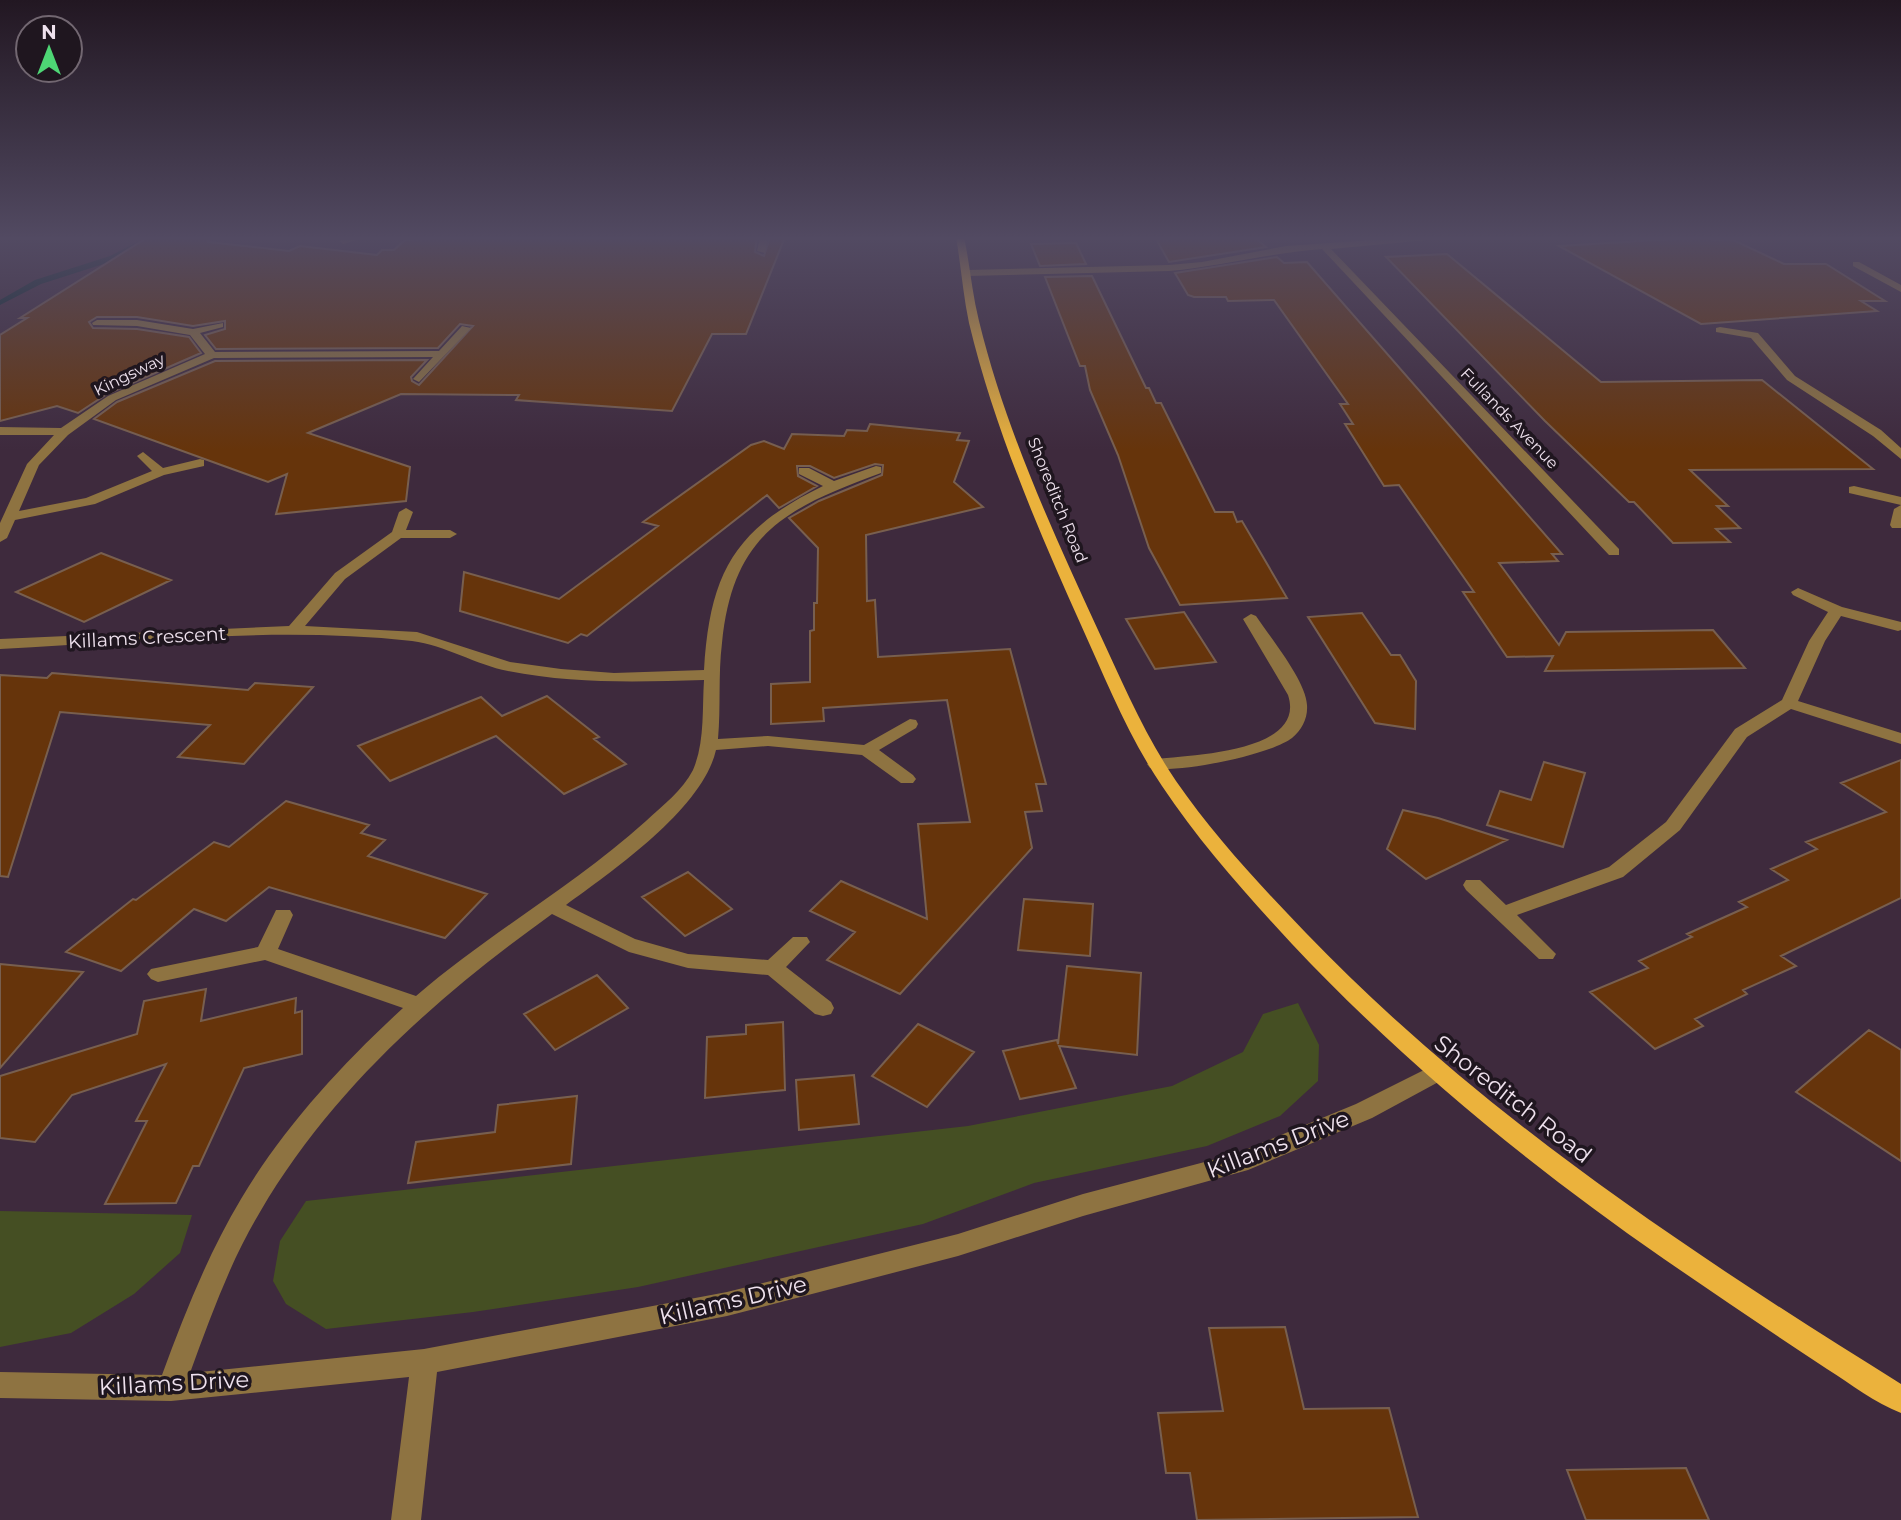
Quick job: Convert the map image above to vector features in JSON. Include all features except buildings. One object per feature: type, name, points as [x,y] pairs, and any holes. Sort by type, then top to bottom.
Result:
[{"type":"main road","name":"Shoreditch Road","points":[[972,308],[974,324],[1024,477],[1056,556],[1156,764],[1230,864],[1313,956],[1436,1073],[1675,1256],[1901,1400]]},
{"type":"street","name":"Fullands Avenue","points":[[1383,308],[1614,552]]},
{"type":"street","name":"Kingsway","points":[[97,323],[137,323],[193,332],[219,325]]},
{"type":"street","points":[[419,379],[466,328]]},
{"type":"street","points":[[1720,330],[1754,335],[1769,328]]},
{"type":"street","points":[[193,332],[212,355]]},
{"type":"street","points":[[1754,335],[1791,378],[1877,432],[1901,455]]},
{"type":"street","name":"Kingsway","points":[[0,538],[33,464],[64,432],[112,398],[212,355],[442,354]]},
{"type":"street","points":[[0,431],[64,432]]},
{"type":"street","points":[[143,456],[160,472]]},
{"type":"street","points":[[9,517],[90,501],[160,472],[200,463]]},
{"type":"street","points":[[171,1388],[223,1262],[264,1184],[311,1121],[374,1047],[465,968],[620,857],[696,779],[709,745],[711,675],[720,608],[736,556],[764,524],[831,485],[876,470]]},
{"type":"street","points":[[804,471],[831,485]]},
{"type":"street","points":[[1854,490],[1901,500]]},
{"type":"street","points":[[1897,525],[1901,509]]},
{"type":"street","points":[[398,534],[406,512]]},
{"type":"street","points":[[294,630],[313,602],[349,565],[398,534],[450,534]]},
{"type":"street","points":[[1798,592],[1837,610],[1898,626]]},
{"type":"street","points":[[1503,913],[1616,872],[1673,826],[1741,733],[1789,703],[1817,641],[1837,610]]},
{"type":"street","points":[[1156,764],[1265,748],[1289,733],[1298,720],[1300,703],[1251,619]]},
{"type":"street","name":"Killams Crescent","points":[[0,644],[294,630],[417,637],[508,666],[561,674],[614,678],[711,675]]},
{"type":"street","points":[[1789,703],[1901,739]]},
{"type":"street","points":[[867,750],[910,724]]},
{"type":"street","points":[[709,745],[768,741],[867,750],[907,779]]},
{"type":"street","points":[[1473,886],[1546,954]]},
{"type":"street","points":[[552,906],[629,945],[688,961],[774,968],[823,1008]]},
{"type":"street","points":[[266,953],[283,915]]},
{"type":"street","points":[[774,968],[800,942]]},
{"type":"street","points":[[158,974],[266,953],[421,1006]]},
{"type":"street","name":"Killams Drive","points":[[0,1385],[171,1388],[424,1362],[727,1304],[958,1245],[1083,1205],[1239,1163],[1364,1111],[1436,1073]]},
{"type":"street","points":[[406,1520],[424,1362]]},
{"type":"green space","points":[[1298,1003],[1319,1045],[1318,1081],[1280,1116],[1207,1146],[1034,1183],[923,1224],[638,1287],[473,1312],[326,1329],[286,1304],[273,1281],[280,1241],[306,1201],[968,1126],[1172,1086],[1243,1052],[1263,1014]]},
{"type":"green space","points":[[0,1211],[192,1215],[180,1253],[134,1294],[71,1333],[0,1347]]}]
